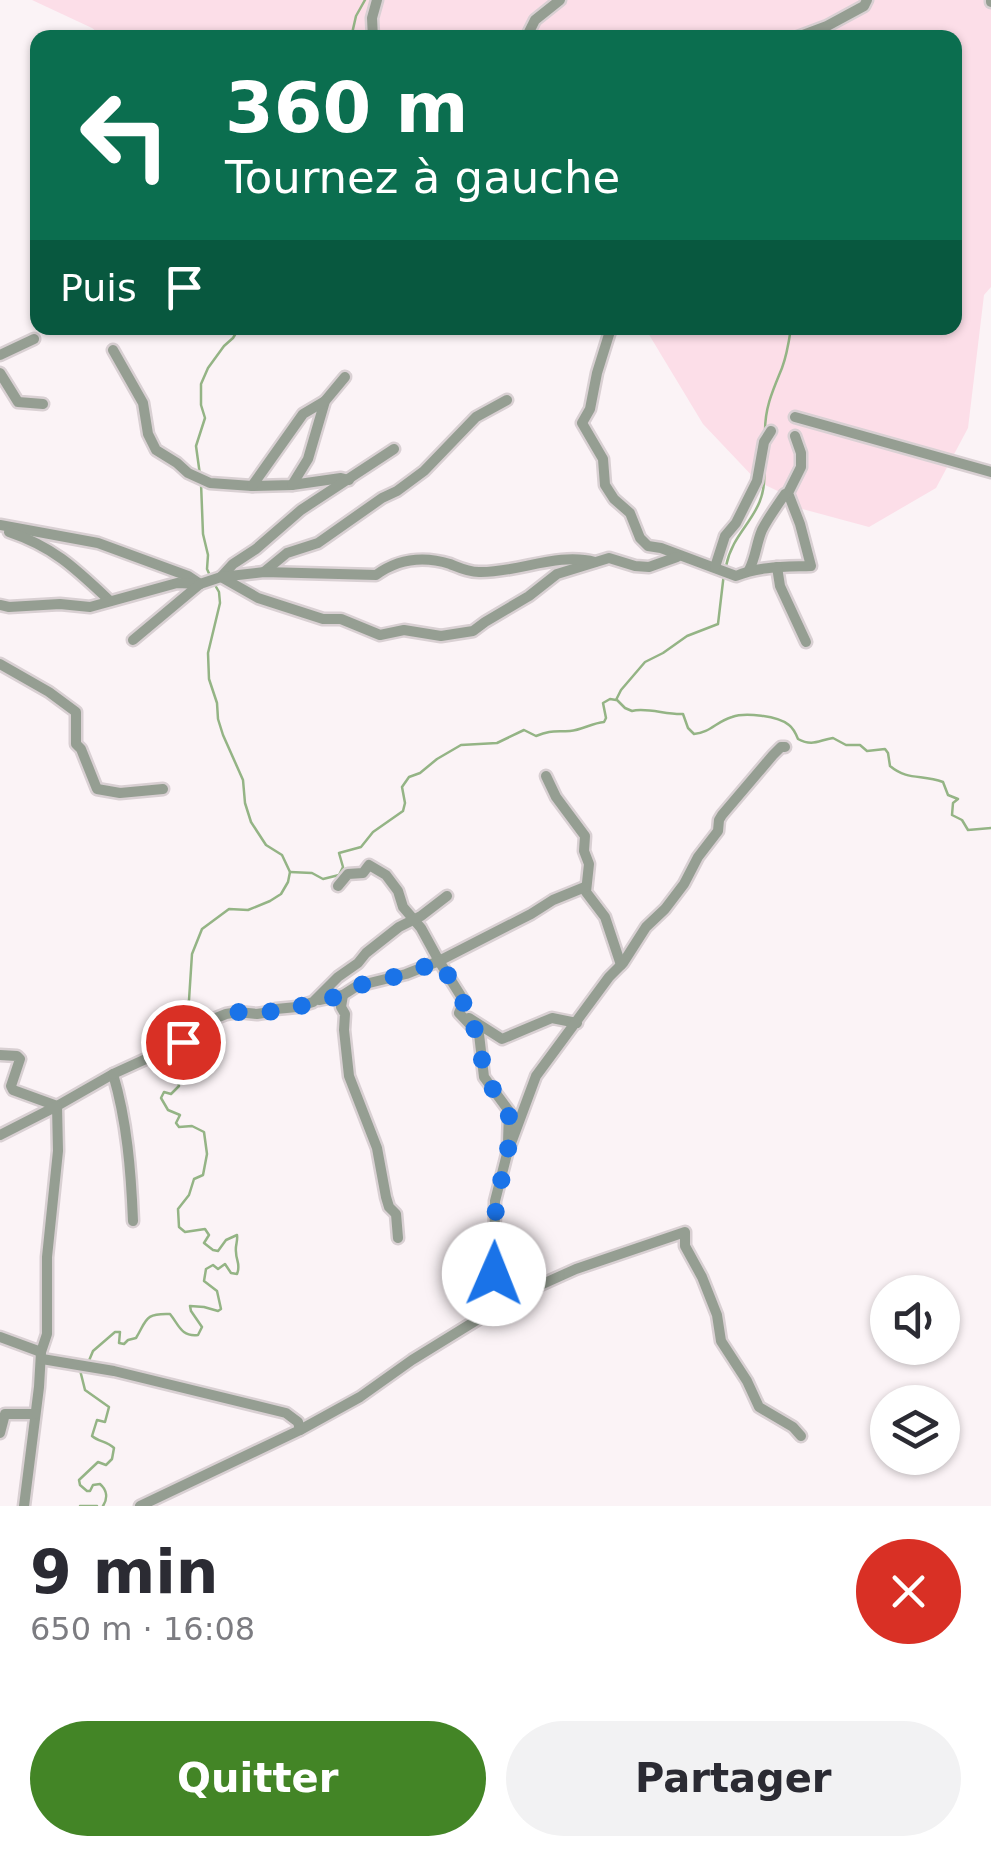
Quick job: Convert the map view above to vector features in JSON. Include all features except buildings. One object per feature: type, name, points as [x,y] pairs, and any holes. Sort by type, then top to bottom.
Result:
[{"type":"street","points":[[373,30],[377,0]]},
{"type":"street","points":[[530,30],[535,20],[560,0]]},
{"type":"street","points":[[817,30],[864,6],[867,0]]},
{"type":"street","points":[[609,335],[590,408],[582,423],[603,458],[606,485],[614,499],[630,513],[640,538],[648,546],[736,576],[749,570],[810,566],[788,493]]},
{"type":"street","points":[[0,355],[34,339]]},
{"type":"street","points":[[114,350],[142,403],[148,434],[156,450],[188,473],[210,483],[252,486],[349,480]]},
{"type":"street","points":[[0,373],[18,402],[43,404]]},
{"type":"street","points":[[252,486],[303,414],[325,400],[344,377]]},
{"type":"street","points":[[292,485],[308,458],[325,400]]},
{"type":"street","points":[[264,572],[287,554],[318,543],[397,491],[424,471],[476,417],[507,400]]},
{"type":"street","points":[[795,417],[991,472]]},
{"type":"street","points":[[716,568],[725,536],[754,487],[764,442],[771,431]]},
{"type":"street","points":[[749,570],[763,530],[801,466],[794,436]]},
{"type":"street","points":[[221,577],[302,510],[394,449]]},
{"type":"street","points":[[0,528],[98,543],[200,584]]},
{"type":"street","points":[[0,528],[58,554],[110,601]]},
{"type":"street","points":[[221,577],[258,598],[323,619],[341,619],[380,635],[404,630],[441,636],[474,631],[557,574],[610,558],[649,567],[678,556]]},
{"type":"street","points":[[0,605],[90,607],[177,583],[200,584],[221,577],[264,572],[376,575],[404,560],[480,572],[560,560],[596,562]]},
{"type":"street","points":[[777,567],[780,586],[806,642]]},
{"type":"street","points":[[133,640],[200,584]]},
{"type":"street","points":[[0,664],[76,712],[76,744],[97,789],[120,793],[164,789]]},
{"type":"street","points":[[499,1308],[494,1274],[496,1201],[536,1076],[646,927],[684,884],[718,831],[722,815],[785,747]]},
{"type":"street","points":[[546,776],[556,797],[585,836],[584,851],[590,867],[586,892],[605,917],[621,965]]},
{"type":"street","points":[[338,886],[348,874],[363,873],[369,865],[386,875],[464,1001],[460,1013]]},
{"type":"street","points":[[0,1135],[113,1074],[183,1042],[206,1022],[238,1012],[258,1014],[297,1007],[343,995],[356,986],[406,974],[585,887]]},
{"type":"street","points":[[313,1002],[366,953],[447,896]]},
{"type":"street","points":[[343,995],[350,1076],[377,1148],[389,1208],[396,1214],[398,1238]]},
{"type":"street","points":[[460,1013],[502,1039],[552,1018],[577,1023]]},
{"type":"street","points":[[460,1013],[479,1034],[484,1077],[509,1111],[508,1154]]},
{"type":"street","points":[[0,1054],[20,1059],[13,1090],[57,1106]]},
{"type":"street","points":[[113,1074],[121,1100],[133,1221]]},
{"type":"street","points":[[24,1506],[41,1356],[47,1334],[47,1257],[58,1151],[57,1106]]},
{"type":"street","points":[[140,1506],[360,1397],[516,1296],[576,1269],[686,1232],[685,1246],[717,1315],[722,1341],[759,1406],[801,1436]]},
{"type":"street","points":[[0,1337],[41,1356],[286,1412],[298,1422],[300,1430]]},
{"type":"street","points":[[0,1433],[5,1414],[35,1414]]},
{"type":"shaded area","points":[[32,0],[991,0],[991,287],[984,295],[968,428],[936,488],[869,527],[795,507],[784,494],[757,481],[703,424],[649,335],[962,335],[962,30],[92,28]]},
{"type":"waterway","points":[[353,30],[365,0]]},
{"type":"waterway","points":[[200,475],[196,446],[205,418],[201,384],[208,368],[235,335]]},
{"type":"waterway","points":[[765,431],[768,406],[790,335]]},
{"type":"waterway","points":[[726,566],[761,498],[764,469]]},
{"type":"waterway","points":[[201,483],[203,534],[211,578]]},
{"type":"waterway","points":[[290,872],[312,873],[323,879],[339,875],[343,867],[339,853],[361,847],[373,832],[403,811],[402,787],[409,777],[461,745],[497,743],[524,730],[536,736],[604,722],[603,703],[616,700],[645,662],[687,636],[718,624],[724,573]]},
{"type":"waterway","points":[[179,1038],[179,1022],[189,1000],[192,954],[202,929],[229,909],[248,910],[281,894],[290,872],[282,855],[266,845],[251,822],[243,780],[218,719],[208,653],[220,603],[215,585]]},
{"type":"waterway","points":[[617,700],[632,711],[683,714],[694,734],[732,717],[753,715],[784,722],[803,741],[833,738],[846,745],[860,745],[867,751],[885,749],[890,766],[897,771],[943,782],[948,795],[958,799],[953,803],[952,815],[962,820],[968,830],[991,828]]},
{"type":"waterway","points":[[88,1363],[93,1351],[115,1332],[120,1332],[119,1343],[124,1344],[136,1338],[147,1319],[155,1315],[170,1314],[184,1332],[198,1335],[202,1327],[190,1306],[221,1309],[217,1291],[204,1281],[206,1269],[213,1265],[218,1269],[225,1264],[231,1273],[238,1271],[237,1235],[226,1240],[218,1251],[204,1243],[209,1235],[205,1229],[185,1232],[179,1227],[178,1209],[189,1195],[194,1179],[203,1175],[207,1154],[204,1132],[192,1126],[179,1127],[176,1123],[180,1115],[168,1110],[161,1098],[164,1092],[171,1094],[179,1086],[175,1068],[181,1063],[180,1046]]},
{"type":"waterway","points":[[80,1370],[85,1390],[109,1407],[105,1422],[97,1420],[92,1436],[114,1448],[112,1459],[106,1465],[98,1462],[79,1480],[87,1491],[93,1485],[102,1486],[106,1494],[103,1506]]},
{"type":"waterway","points":[[80,1506],[97,1506]]},
{"type":"route","points":[[183,1042],[206,1022],[226,1014],[258,1014],[297,1007],[439,961],[464,1001],[460,1013],[479,1034],[484,1077],[509,1111],[508,1154],[496,1201],[494,1274]]}]
